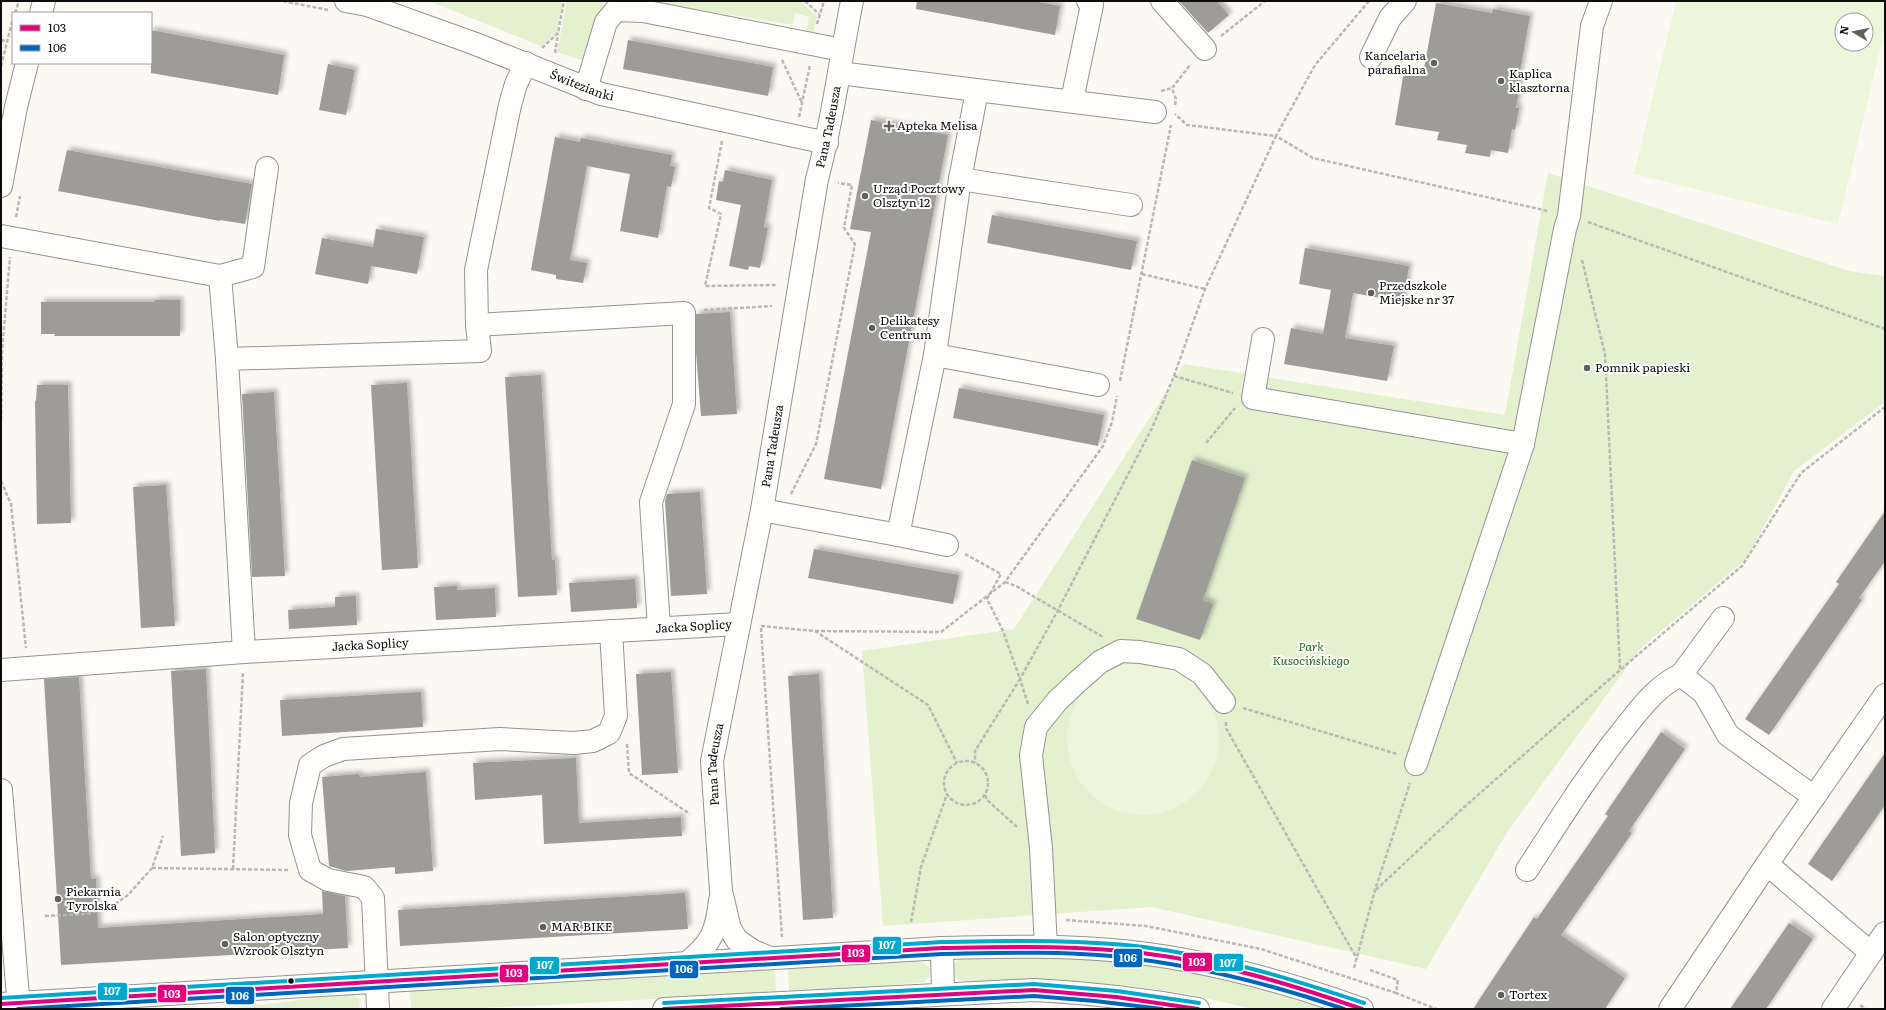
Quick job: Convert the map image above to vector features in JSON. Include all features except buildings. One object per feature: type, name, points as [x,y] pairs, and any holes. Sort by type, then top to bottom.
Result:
[{"type":"street","points":[[41,12],[44,1]]},
{"type":"street","name":"Świtezianki","points":[[346,1],[367,5],[533,56],[586,89],[601,94],[827,143]]},
{"type":"street","name":"Pana Tadeusza","points":[[687,963],[703,950],[710,940],[719,916],[721,891],[712,761],[739,624],[771,512],[817,179],[827,143],[842,50],[852,1]]},
{"type":"street","points":[[1072,100],[1092,5],[1088,1]]},
{"type":"street","points":[[1162,1],[1205,50]]},
{"type":"street","points":[[1371,57],[1390,18],[1405,1]]},
{"type":"street","points":[[1416,764],[1523,444],[1569,216],[1592,26],[1601,1]]},
{"type":"street","points":[[586,89],[606,22],[616,10],[643,11],[842,50]]},
{"type":"street","points":[[228,359],[480,351],[477,325],[476,270],[510,105],[516,84],[533,56]]},
{"type":"street","points":[[1,186],[16,107],[27,64]]},
{"type":"street","points":[[839,73],[977,91],[1072,100],[1155,112]]},
{"type":"street","points":[[898,535],[935,354],[960,179],[977,91]]},
{"type":"street","points":[[1,236],[220,276],[252,267],[267,168]]},
{"type":"street","points":[[960,179],[1131,205]]},
{"type":"street","points":[[220,276],[228,359],[244,652]]},
{"type":"street","points":[[477,325],[684,313],[684,404],[651,502],[660,628]]},
{"type":"street","points":[[1263,339],[1253,398],[1523,444]]},
{"type":"street","points":[[935,354],[1112,386]]},
{"type":"street","points":[[771,512],[947,545]]},
{"type":"street","points":[[1527,870],[1600,760],[1637,713],[1668,681],[1681,675],[1723,618]]},
{"type":"street","name":"Jacka Soplicy","points":[[1,670],[244,652],[739,624]]},
{"type":"street","points":[[378,1009],[373,898],[364,887],[328,880],[310,870],[300,835],[301,803],[310,765],[324,756],[343,749],[500,740],[574,743],[593,741],[609,733],[616,716],[611,631]]},
{"type":"street","points":[[1046,947],[1041,848],[1031,755],[1036,727],[1057,701],[1076,683],[1100,662],[1121,651],[1140,652],[1179,659],[1202,674],[1224,702]]},
{"type":"street","points":[[1681,675],[1704,693],[1728,735],[1814,797]]},
{"type":"street","points":[[1670,1009],[1767,864],[1885,695]]},
{"type":"street","points":[[1,790],[13,1005],[377,981],[942,948],[1046,947],[1112,950],[1212,965],[1323,995],[1362,1009]]},
{"type":"street","points":[[1767,864],[1871,953]]},
{"type":"street","name":"Pana Tadeusza","points":[[721,891],[730,929],[737,940],[753,951],[776,958]]},
{"type":"street","points":[[1834,1009],[1885,933]]},
{"type":"street","points":[[942,948],[943,994]]},
{"type":"street","points":[[664,1009],[731,1007],[1034,990],[1080,992],[1147,1000],[1198,1009]]},
{"type":"path","points":[[15,12],[19,1]]},
{"type":"path","points":[[555,54],[564,1]]},
{"type":"path","points":[[805,1],[819,14]]},
{"type":"path","points":[[975,763],[975,752],[1020,679],[1057,612],[1152,428],[1174,376],[1205,289],[1276,136],[1315,65],[1368,1]]},
{"type":"path","points":[[1,66],[12,22]]},
{"type":"path","points":[[533,56],[558,33]]},
{"type":"path","points":[[1,40],[7,41]]},
{"type":"path","points":[[778,53],[802,103]]},
{"type":"path","points":[[761,626],[815,631],[942,632],[986,599],[1005,582],[1103,446],[1112,422],[1112,386],[1142,274],[1174,113],[1187,125],[1276,136],[1313,158],[1569,216],[1885,329]]},
{"type":"path","points":[[723,139],[709,208],[720,214],[706,286],[777,285]]},
{"type":"path","points":[[771,512],[816,444],[855,244],[844,228],[852,185],[817,179]]},
{"type":"path","points":[[1581,255],[1605,354],[1620,670]]},
{"type":"path","points":[[1142,274],[1205,289]]},
{"type":"path","points":[[684,313],[688,311],[772,306]]},
{"type":"path","points":[[1174,376],[1253,398]]},
{"type":"path","points":[[1206,443],[1235,408],[1253,398]]},
{"type":"path","points":[[1375,890],[1462,809],[1620,670],[1742,566],[1801,473],[1885,408]]},
{"type":"path","points":[[1,481],[11,504],[26,649]]},
{"type":"path","points":[[947,545],[1001,574],[986,599]]},
{"type":"path","points":[[1005,582],[1016,586],[1057,612],[1110,642],[1121,651]]},
{"type":"path","points":[[986,599],[1003,631],[1036,727]]},
{"type":"path","points":[[760,619],[776,958]]},
{"type":"path","points":[[815,631],[928,705],[957,763]]},
{"type":"path","points":[[234,869],[244,652]]},
{"type":"path","points":[[1354,968],[1357,959],[1375,890],[1416,764],[1401,755],[1224,702],[1226,728],[1357,959]]},
{"type":"path","points":[[627,743],[629,773],[690,814]]},
{"type":"path","points":[[969,761],[981,767],[988,780],[985,795],[980,801],[966,805],[952,800],[947,794],[944,780],[951,767],[957,763],[969,761]]},
{"type":"path","points":[[911,922],[921,867],[947,794]]},
{"type":"path","points":[[985,795],[987,800],[1041,848]]},
{"type":"path","points":[[45,916],[87,914],[111,907],[128,895],[152,868],[163,836]]},
{"type":"path","points":[[152,868],[310,870]]},
{"type":"path","points":[[1370,970],[1398,980],[1396,993],[1436,1009]]},
{"type":"green space","points":[[429,1],[563,1],[557,32],[541,46]]},
{"type":"green space","points":[[567,1],[601,1],[603,4],[585,61],[557,52]]},
{"type":"green space","points":[[646,1],[800,1],[817,16],[813,37],[806,35],[809,17],[795,13],[793,25]]},
{"type":"green space","points":[[1676,1],[1885,1],[1885,29],[1838,224],[1634,174]]},
{"type":"green space","name":"Park Kusocińskiego","points":[[1548,173],[1849,271],[1885,276],[1885,402],[1794,471],[1746,559],[1640,649],[1508,831],[1426,969],[1152,907],[883,926],[862,651],[1014,629],[1184,364],[1505,415]]},
{"type":"green space","points":[[1136,663],[1150,663],[1165,666],[1179,672],[1197,685],[1210,703],[1216,717],[1219,739],[1216,761],[1210,775],[1197,793],[1179,806],[1165,812],[1150,815],[1136,815],[1121,812],[1107,806],[1095,798],[1084,787],[1076,775],[1070,761],[1067,746],[1067,732],[1070,717],[1076,703],[1084,691],[1095,680],[1107,672],[1121,666]]},
{"type":"green space","points":[[1049,957],[1128,963],[1186,971],[1251,986],[1326,1009],[1253,1009],[1188,994],[1132,986],[1040,981],[972,982],[959,980],[955,977],[954,967],[960,958]]},
{"type":"green space","points":[[909,961],[922,962],[930,968],[929,977],[924,982],[862,988],[789,991],[788,969]]},
{"type":"green space","points":[[775,969],[776,993],[548,1005],[411,1009],[410,991]]},
{"type":"green space","points":[[351,994],[359,998],[360,1009],[225,1009],[320,997]]},
{"type":"transit line","name":"107","points":[[1,998],[942,942],[1043,941],[1119,944],[1172,951],[1283,977],[1364,1003]]},
{"type":"transit line","name":"103","points":[[1,1004],[942,948],[1017,947],[1117,950],[1198,962],[1281,983],[1362,1009]]},
{"type":"transit line","name":"106","points":[[18,1009],[942,954],[1027,953],[1069,953],[1111,956],[1200,969],[1287,991],[1344,1009]]},
{"type":"transit line","name":"107","points":[[664,1003],[1034,984],[1117,991],[1199,1003]]},
{"type":"transit line","name":"103","points":[[664,1009],[1034,990],[1116,997],[1198,1009]]},
{"type":"transit line","name":"106","points":[[781,1009],[1034,996],[1162,1009]]},
{"type":"place","name":"Kancelaria parafialna","points":[[1434,63]]},
{"type":"place","name":"Kaplica klasztorna","points":[[1501,81]]},
{"type":"place","name":"Apteka Melisa","points":[[889,126]]},
{"type":"place","name":"Urząd Pocztowy Olsztyn 12","points":[[865,196]]},
{"type":"place","name":"Przedszkole Miejske nr 37","points":[[1371,293]]},
{"type":"place","name":"Delikatesy Centrum","points":[[872,328]]},
{"type":"place","name":"Pomnik papieski","points":[[1587,368]]},
{"type":"place","name":"Piekarnia Tyrolska","points":[[58,899]]},
{"type":"place","name":"MAR BIKE","points":[[543,927]]},
{"type":"place","name":"Salon optyczny Wzrook Olsztyn","points":[[225,944]]},
{"type":"place","name":"Tortex","points":[[1501,995]]}]
